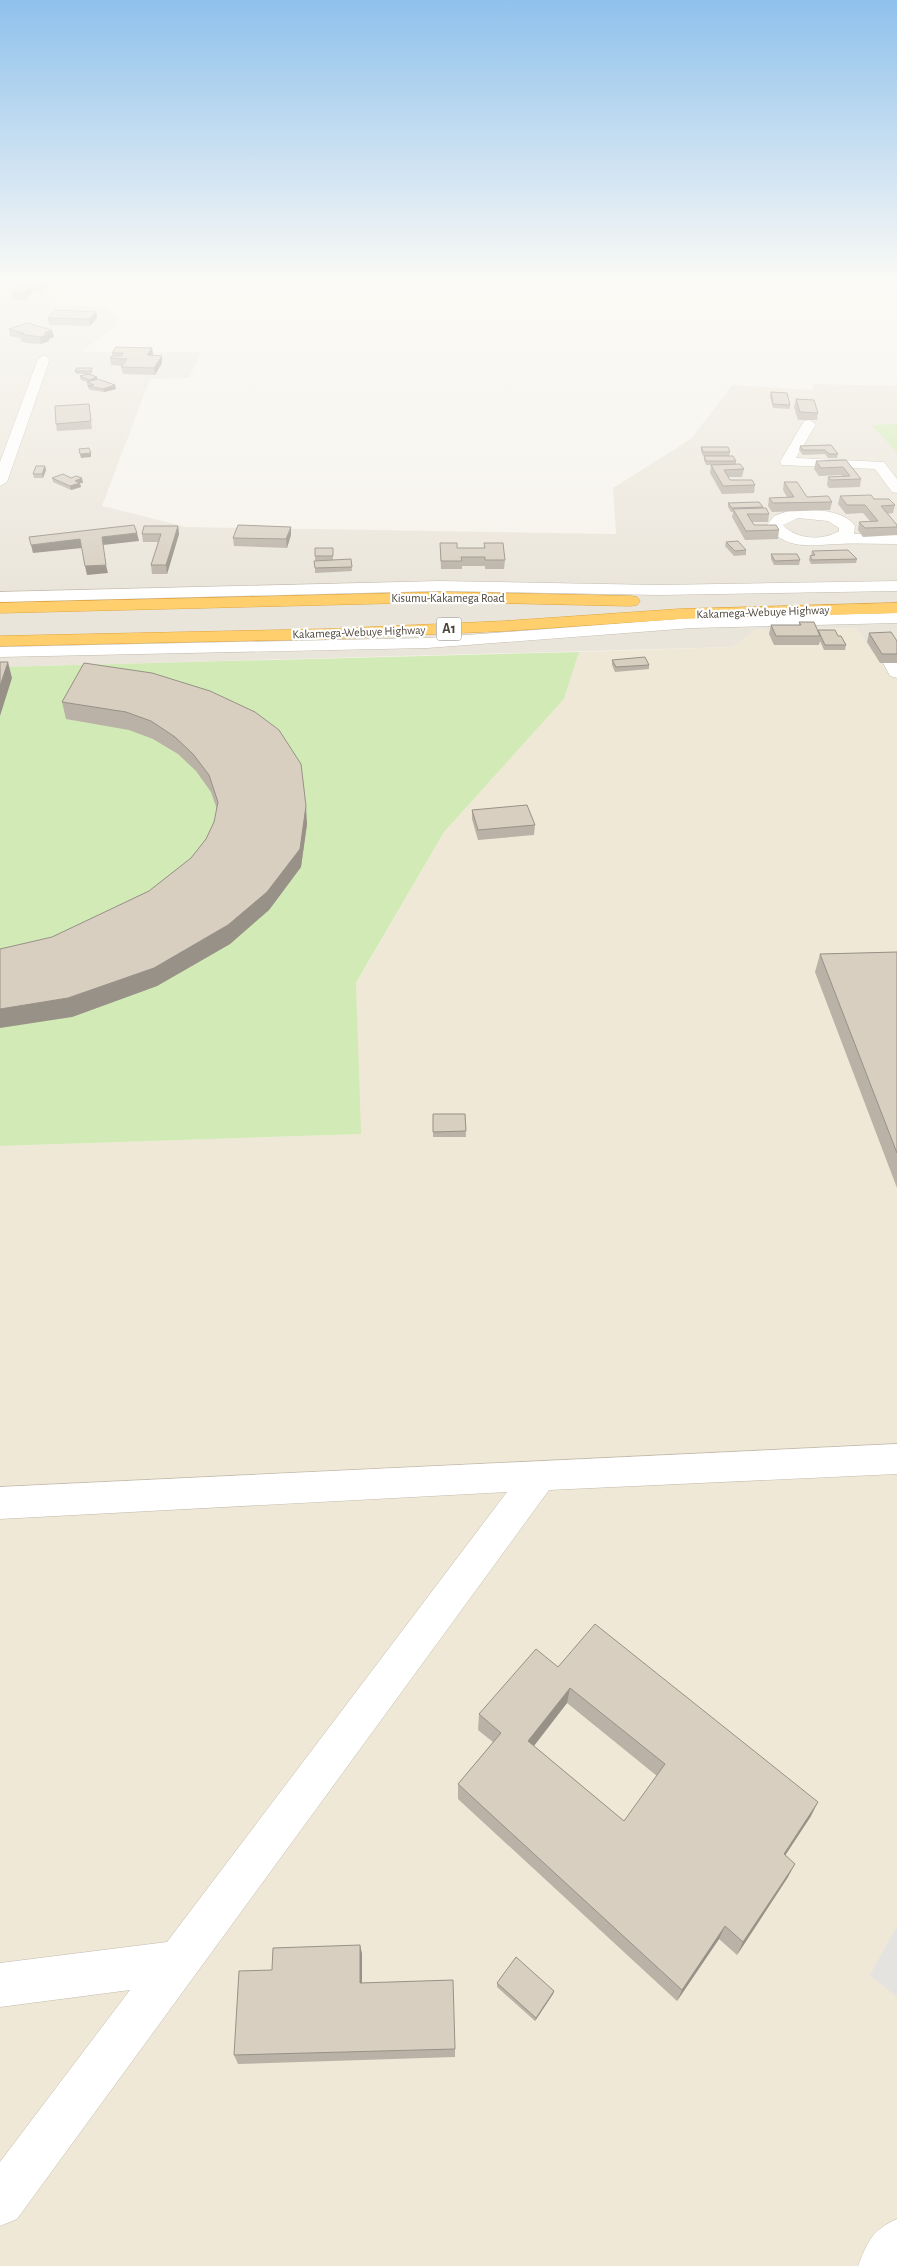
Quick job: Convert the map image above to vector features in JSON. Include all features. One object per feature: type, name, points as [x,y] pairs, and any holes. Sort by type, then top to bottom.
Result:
[{"type":"highway","name":"Kisumu-Kakamega Road","points":[[0,608],[446,597],[648,602],[897,597]]},
{"type":"highway","points":[[92,639],[72,627],[75,621],[88,612],[109,604]]},
{"type":"highway","name":"Kakamega-Webuye Highway","points":[[0,641],[456,628],[679,614],[897,608]]},
{"type":"street","points":[[0,482],[35,385]]},
{"type":"street","points":[[809,424],[787,462],[879,464],[897,489]]},
{"type":"street","points":[[837,539],[897,539]]},
{"type":"street","points":[[0,596],[456,587],[668,590],[897,586]]},
{"type":"street","points":[[456,587],[491,598]]},
{"type":"street","points":[[0,652],[426,643],[692,622],[873,626],[897,618]]},
{"type":"street","points":[[456,628],[497,637]]},
{"type":"street","points":[[0,1503],[540,1475],[897,1459]]},
{"type":"street","points":[[0,2202],[540,1475]]},
{"type":"street","points":[[0,1985],[178,1962]]},
{"type":"street","points":[[883,2266],[897,2244]]},
{"type":"shaded area","points":[[0,385],[148,385],[102,506],[186,527],[616,534],[613,488],[691,439],[732,385],[813,390],[814,385],[897,386],[897,653],[872,654],[856,628],[756,630],[733,647],[0,667]]},
{"type":"shaded area","points":[[856,628],[872,653],[897,653],[897,2266],[0,2266],[0,1146],[360,1134],[356,984],[444,832],[564,699],[579,652],[733,647],[756,630]]},
{"type":"shaded area","points":[[897,1926],[897,1997],[870,1975]]},
{"type":"green space","points":[[897,424],[897,453],[872,425]]},
{"type":"green space","points":[[579,652],[564,699],[444,832],[356,983],[361,1134],[0,1146],[0,667]]},
{"type":"building","points":[[115,385],[103,389],[88,386]]},
{"type":"building","points":[[771,392],[787,393],[790,405],[773,404]]},
{"type":"building","points":[[796,399],[814,400],[818,413],[800,412]]},
{"type":"building","points":[[89,404],[91,421],[56,424],[55,406]]},
{"type":"building","points":[[831,445],[838,454],[829,454],[825,450],[803,450],[800,446]]},
{"type":"building","points":[[701,447],[728,447],[730,452],[703,452]]},
{"type":"building","points":[[89,448],[91,453],[80,454],[79,449]]},
{"type":"building","points":[[704,456],[733,456],[736,461],[706,461]]},
{"type":"building","points":[[846,460],[861,479],[831,480],[828,477],[850,476],[843,467],[821,468],[816,461]]},
{"type":"building","points":[[740,464],[744,469],[724,470],[730,480],[752,480],[755,485],[723,486],[711,465]]},
{"type":"building","points":[[36,466],[45,466],[42,474],[33,474]]},
{"type":"building","points":[[63,474],[71,478],[76,476],[82,478],[75,481],[80,483],[70,486],[52,478]]},
{"type":"building","points":[[784,482],[797,482],[807,497],[828,496],[832,502],[773,503],[769,498],[794,497]]},
{"type":"building","points":[[871,495],[874,499],[889,499],[895,505],[881,506],[897,527],[865,528],[859,522],[878,521],[865,505],[847,505],[840,496]]},
{"type":"building","points":[[759,502],[763,507],[732,508],[728,503]]},
{"type":"building","points":[[766,508],[769,514],[747,514],[754,525],[776,525],[779,530],[746,531],[733,509]]},
{"type":"building","points":[[134,525],[137,533],[102,537],[106,565],[85,566],[80,539],[31,545],[29,537]]},
{"type":"building","points":[[238,525],[291,527],[286,539],[233,538]]},
{"type":"building","points":[[144,526],[178,526],[166,565],[151,565],[161,534],[142,534]]},
{"type":"building","points":[[738,541],[746,550],[735,551],[726,542]]},
{"type":"building","points":[[440,543],[457,543],[457,548],[485,548],[484,543],[503,543],[505,560],[485,560],[485,557],[461,557],[462,561],[441,561]]},
{"type":"building","points":[[315,548],[333,548],[333,556],[315,556]]},
{"type":"building","points":[[848,550],[857,559],[812,560],[810,556],[815,555],[812,551]]},
{"type":"building","points":[[771,554],[797,554],[800,560],[775,561]]},
{"type":"building","points":[[351,559],[352,567],[315,568],[314,561]]},
{"type":"building","points":[[799,622],[814,622],[820,636],[776,636],[771,625],[801,625]]},
{"type":"building","points":[[818,630],[835,630],[846,645],[825,645]]},
{"type":"building","points":[[891,632],[897,641],[897,654],[882,654],[869,633]]},
{"type":"building","points":[[645,657],[649,665],[616,667],[612,660]]},
{"type":"building","points":[[0,662],[8,662],[0,686]]},
{"type":"building","points":[[84,663],[152,673],[210,691],[255,712],[279,730],[301,764],[306,806],[300,849],[267,892],[228,925],[154,968],[68,998],[0,1009],[0,949],[52,937],[149,891],[191,858],[206,839],[214,822],[218,802],[209,775],[193,754],[175,737],[151,721],[126,712],[62,702]]},
{"type":"building","points":[[527,805],[535,825],[478,830],[472,810]]},
{"type":"building","points":[[897,952],[897,1153],[820,954]]},
{"type":"building","points":[[433,1114],[465,1114],[466,1131],[433,1132]]},
{"type":"building","points":[[595,1624],[818,1802],[784,1854],[795,1864],[743,1942],[725,1926],[682,1990],[458,1784],[501,1733],[479,1714],[536,1649],[558,1667]],"holes":[[[570,1688],[665,1764],[624,1821],[528,1741]]]},
{"type":"building","points":[[360,1945],[360,1983],[453,1980],[455,2049],[234,2055],[239,1971],[272,1970],[273,1948]]},
{"type":"building","points":[[516,1957],[554,1991],[536,2018],[497,1983]]}]
